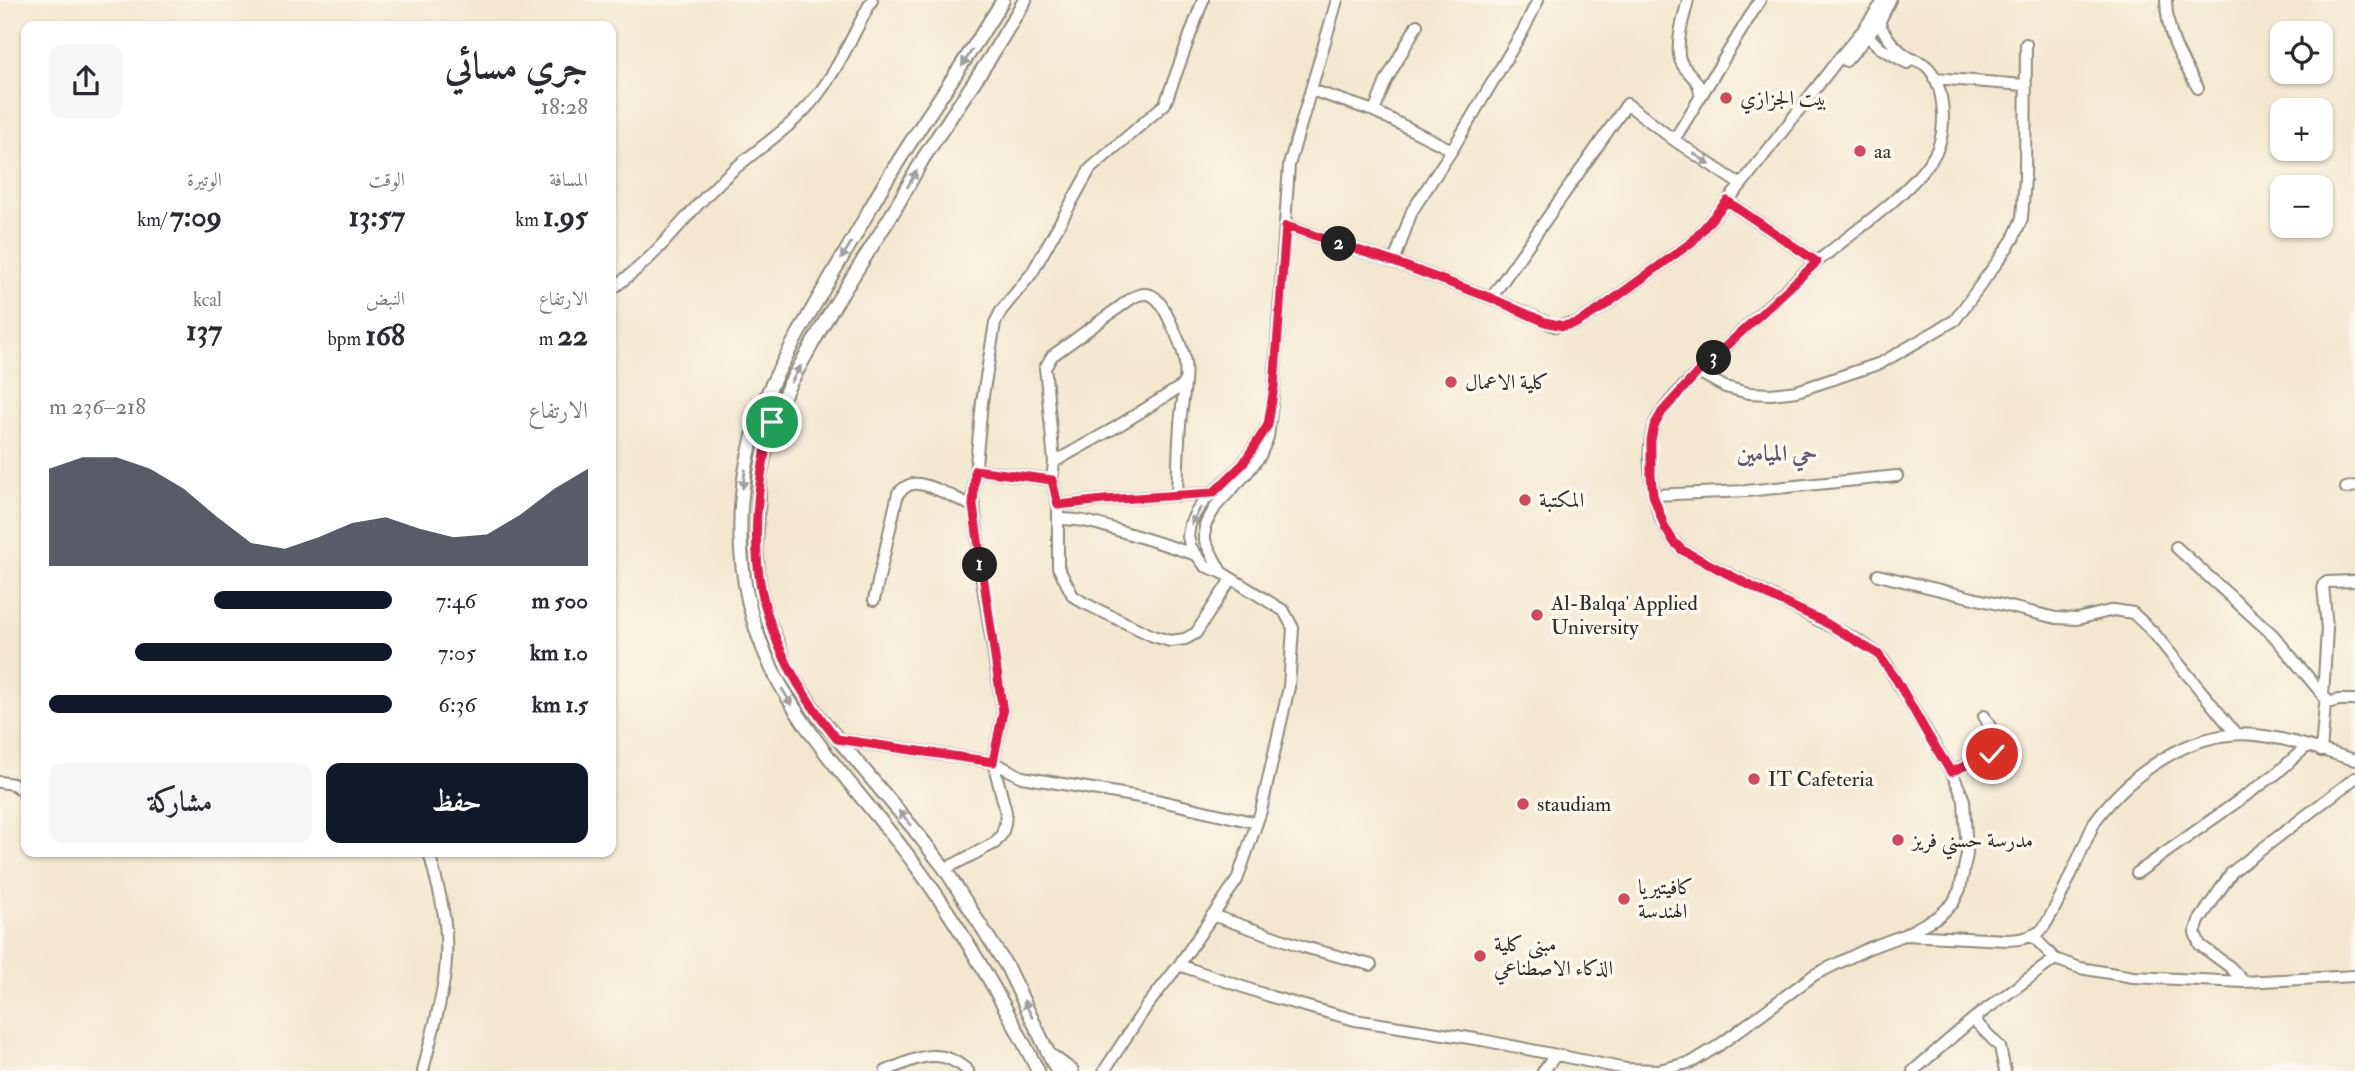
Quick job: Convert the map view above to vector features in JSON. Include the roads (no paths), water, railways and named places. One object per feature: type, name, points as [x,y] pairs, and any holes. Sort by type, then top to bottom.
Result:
[{"type":"main road","points":[[1003,0],[881,188],[768,393],[754,428],[745,467],[740,529],[741,559],[754,625],[766,660],[805,725],[918,868],[947,910],[981,964],[1038,1071]]},
{"type":"main road","points":[[1025,0],[924,158],[788,387],[772,422],[760,477],[756,547],[765,612],[789,672],[821,719],[944,869],[1007,967],[1057,1071]]},
{"type":"main road","points":[[907,149],[924,158]]},
{"type":"main road","points":[[1049,1054],[1072,1071]]},
{"type":"street","points":[[616,286],[652,256],[689,214],[732,172],[803,113],[838,63],[872,0]]},
{"type":"street","points":[[944,869],[995,843],[1002,834],[1006,812],[993,762],[1003,712],[973,506],[982,402],[995,323],[1032,273],[1090,169],[1165,104],[1203,0]]},
{"type":"street","points":[[1226,576],[1205,541],[1205,525],[1216,506],[1247,474],[1260,456],[1268,437],[1274,387],[1289,165],[1337,0]]},
{"type":"street","points":[[1394,262],[1412,211],[1452,150],[1524,29],[1538,0]]},
{"type":"street","points":[[1688,0],[1679,55],[1698,84],[1699,99]]},
{"type":"street","points":[[1674,140],[1760,0]]},
{"type":"street","points":[[1866,34],[1884,0]]},
{"type":"street","points":[[1286,226],[1491,298],[1555,326],[1577,323],[1692,242],[1741,185],[1840,57],[1879,23],[1890,0]]},
{"type":"street","points":[[2166,0],[2167,24],[2172,42],[2198,88]]},
{"type":"street","points":[[1180,965],[1272,997],[1355,1020],[1482,1040],[1642,1071],[1689,1067],[1814,975],[1869,948],[1904,935],[1939,916],[1953,903],[1960,889],[1967,854],[1966,815],[1960,788],[1896,679],[1878,654],[1821,620],[1682,550],[1665,528],[1653,495],[1651,476],[1651,440],[1654,426],[1662,412],[1698,372],[1817,262],[1901,193],[1931,161],[1942,136],[1940,95],[1932,74],[1924,64],[1902,53],[1892,44],[1879,23]]},
{"type":"street","points":[[1374,111],[1386,81],[1417,25]]},
{"type":"street","points":[[1866,34],[1886,53],[1932,74],[2024,85]]},
{"type":"street","points":[[1698,372],[1725,387],[1749,393],[1797,391],[1881,363],[1955,320],[2005,250],[2022,218],[2026,44]]},
{"type":"street","points":[[1311,90],[1374,111],[1452,150]]},
{"type":"street","points":[[1491,298],[1627,104],[1674,140],[1741,185]]},
{"type":"street","points":[[1727,201],[1817,262]]},
{"type":"street","points":[[1178,496],[1185,384],[1184,357],[1159,300],[1150,294],[1135,296],[1052,356],[1048,362],[1045,376],[1054,462],[1052,480],[1058,505],[1058,568],[1073,596],[1153,636],[1170,641],[1185,639],[1196,633],[1226,576]]},
{"type":"street","points":[[1054,462],[1185,384]]},
{"type":"street","points":[[1104,1071],[1146,1007],[1180,965],[1237,880],[1257,823],[1289,687],[1293,628],[1284,611],[1205,566],[1190,546],[1190,524],[1196,512],[1243,464],[1268,425]]},
{"type":"street","points":[[975,470],[1052,480]]},
{"type":"street","points":[[1653,495],[1746,491],[1897,476]]},
{"type":"street","points":[[874,600],[898,494],[906,486],[915,484],[927,487],[973,506]]},
{"type":"street","points":[[1058,505],[1213,493]]},
{"type":"street","points":[[1058,519],[1094,522],[1196,555]]},
{"type":"street","points":[[2176,547],[2273,635],[2326,699],[2355,701]]},
{"type":"street","points":[[1878,575],[2056,618],[2077,620],[2113,610],[2133,613],[2153,632],[2236,734]]},
{"type":"street","points":[[2321,751],[2326,699],[2327,629],[2323,585],[2327,582],[2355,581]]},
{"type":"street","points":[[1951,772],[1997,750],[1998,741],[1984,716]]},
{"type":"street","points":[[1904,935],[2021,940],[2040,932],[2046,925],[2095,821],[2109,804],[2137,779],[2173,753],[2201,741],[2236,734],[2258,735],[2355,760]]},
{"type":"street","points":[[837,739],[993,762],[1022,776],[1157,800],[1257,823]]},
{"type":"street","points":[[2137,873],[2276,774],[2306,747]]},
{"type":"street","points":[[2244,982],[2230,967],[2200,945],[2195,936],[2199,921],[2232,872],[2355,778]]},
{"type":"street","points":[[0,782],[13,784],[21,790]]},
{"type":"street","points":[[423,1071],[438,1013],[446,960],[442,904],[430,857]]},
{"type":"street","points":[[1212,915],[1304,947],[1371,965]]},
{"type":"street","points":[[2032,934],[2055,959],[2080,968],[2133,977],[2244,982],[2355,976]]},
{"type":"street","points":[[1913,1071],[1973,1019],[2055,959]]},
{"type":"street","points":[[1973,1019],[2000,1047],[2005,1071]]},
{"type":"street","points":[[886,1071],[911,1060],[935,1055],[955,1060],[968,1071]]},
{"type":"street","points":[[1543,1071],[1556,1055]]},
{"type":"street","points":[[1095,1071],[1113,1058]]},
{"type":"place","name":"بيت الجزازي","points":[[1726,98]]},
{"type":"place","name":"aa","points":[[1860,151]]},
{"type":"place","name":"كلية الاعمال","points":[[1451,382]]},
{"type":"place","name":"المكتبة","points":[[1525,500]]},
{"type":"place","name":"Al-Balqaʼ Applied University","points":[[1537,615]]},
{"type":"place","name":"IT Cafeteria","points":[[1754,779]]},
{"type":"place","name":"staudiam","points":[[1523,804]]},
{"type":"place","name":"مدرسة حسني فريز","points":[[1898,840]]},
{"type":"place","name":"كافيتيريا الهندسة","points":[[1624,899]]},
{"type":"place","name":"مبنى كلية الذكاء الاصطناعي","points":[[1480,956]]},
{"type":"district","name":"حي الميامين","points":[[1777,453]]}]
